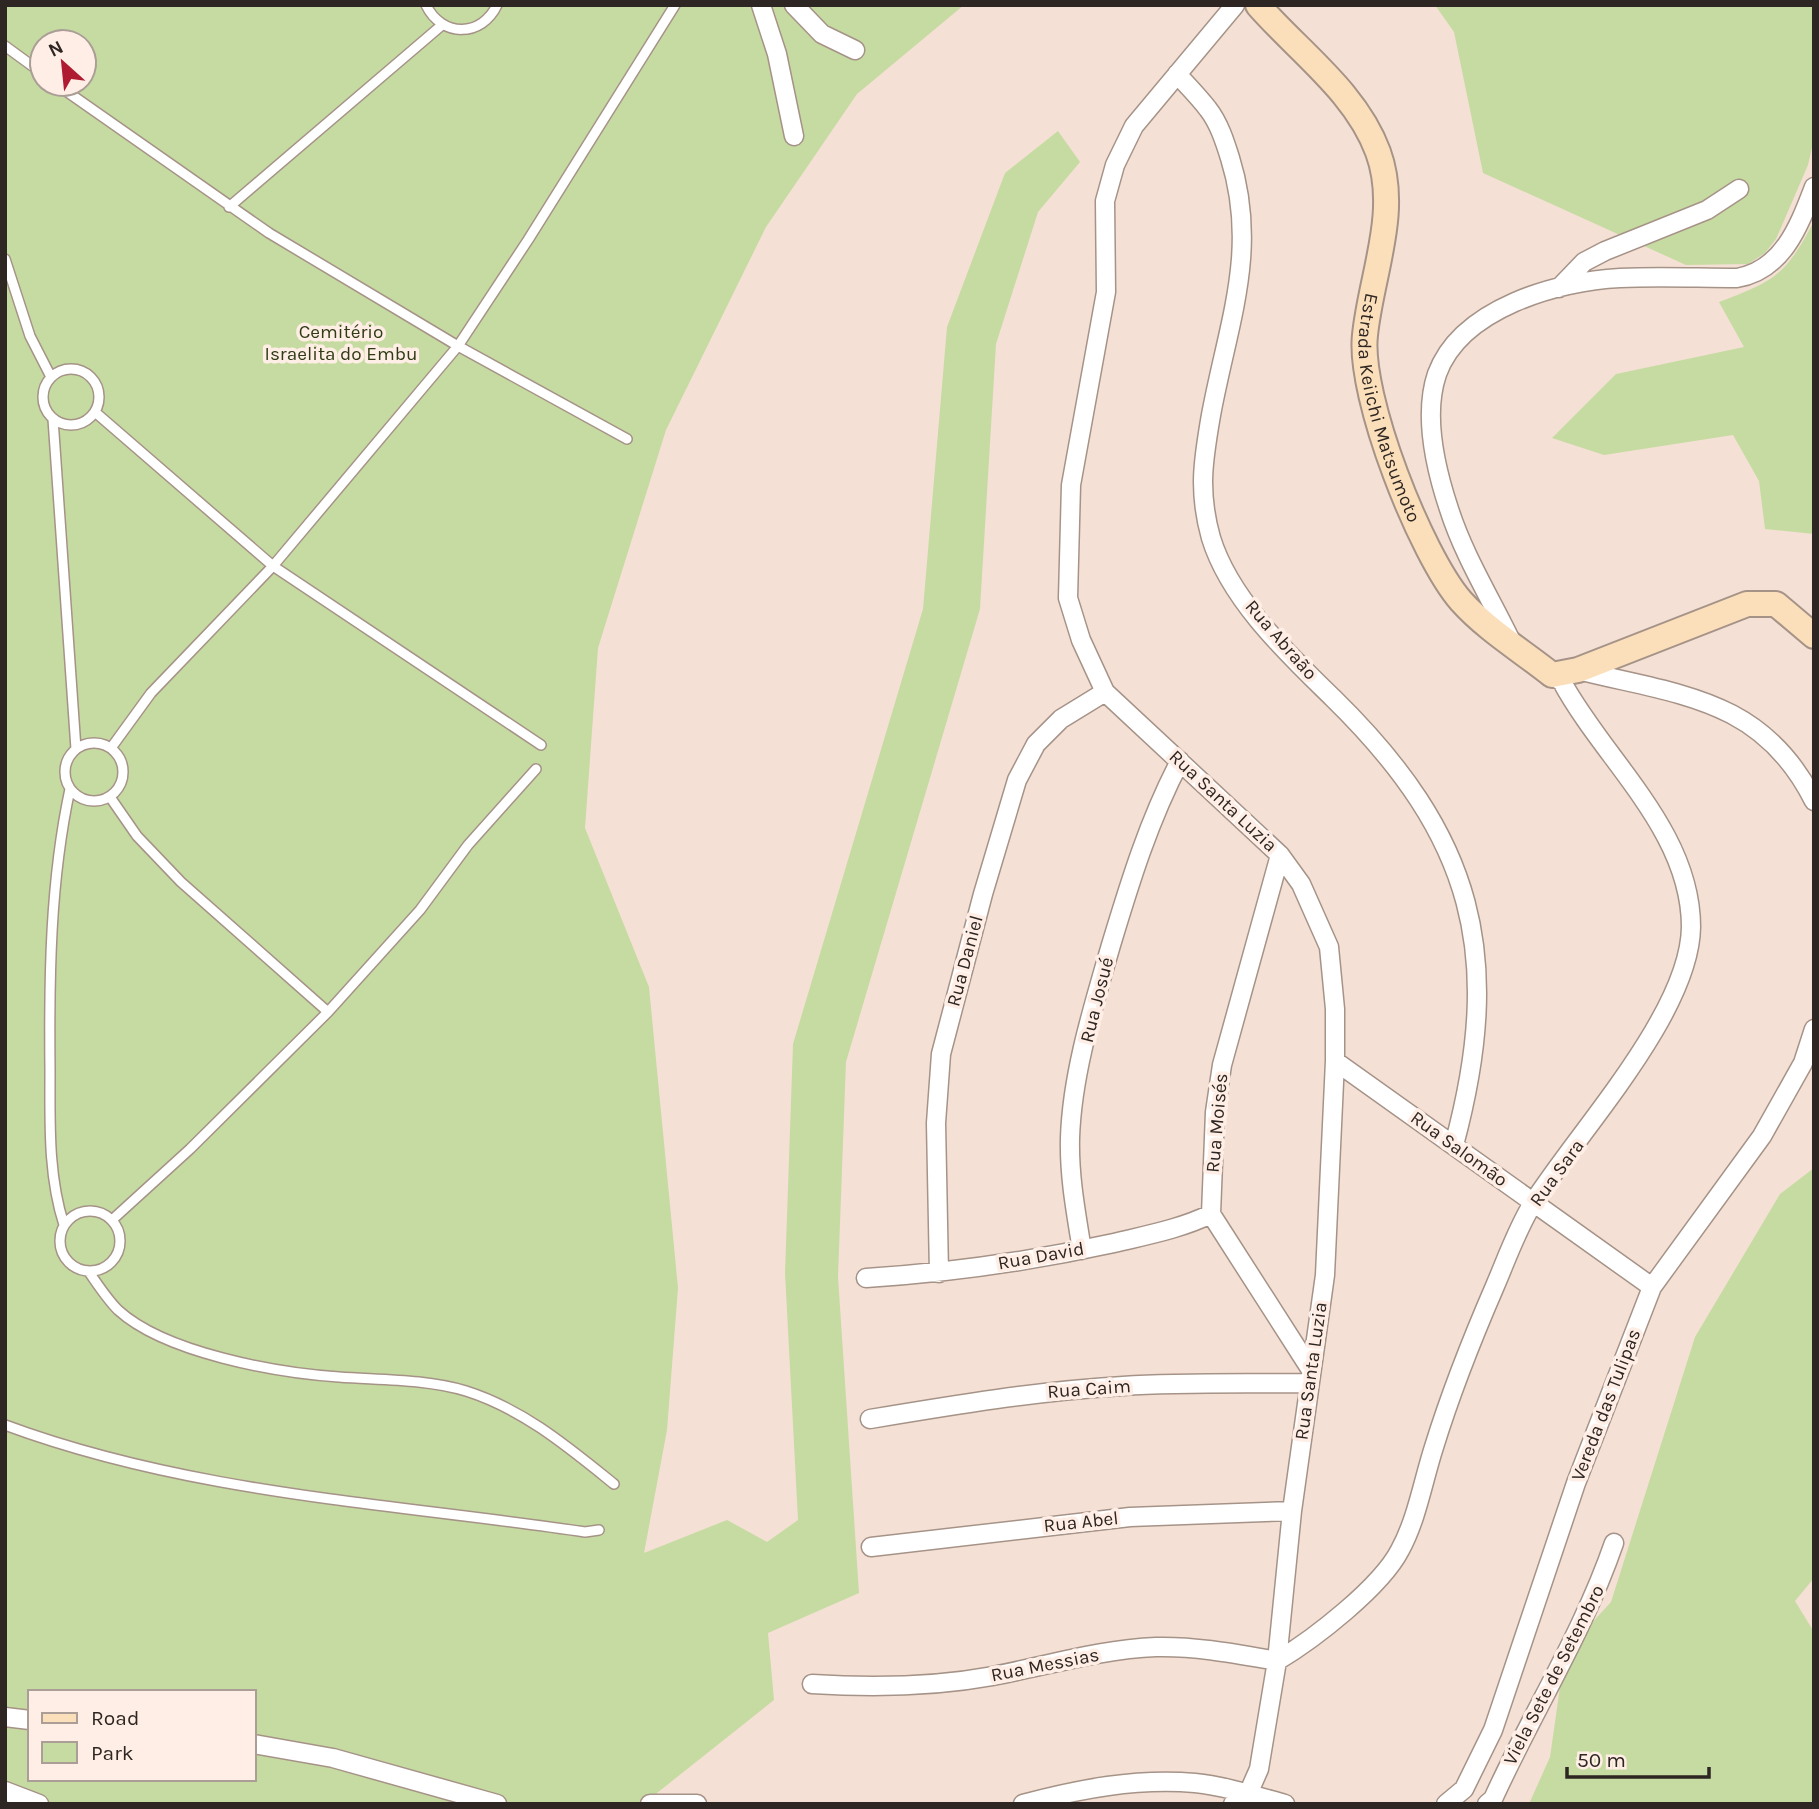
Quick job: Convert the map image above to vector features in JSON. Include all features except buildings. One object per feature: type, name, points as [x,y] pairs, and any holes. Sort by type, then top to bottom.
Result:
[{"type":"main road","name":"Estrada Keiichi Matsumoto","points":[[1258,5],[1348,99],[1368,130],[1379,155],[1385,188],[1383,244],[1364,338],[1371,392],[1387,445],[1430,553],[1462,601],[1514,646],[1552,674]]},
{"type":"main road","points":[[1552,674],[1578,670],[1747,604],[1776,604],[1814,636]]},
{"type":"street","points":[[761,5],[777,54],[794,136]]},
{"type":"street","points":[[794,5],[821,34],[855,50]]},
{"type":"street","name":"Rua Santa Luzia","points":[[1235,5],[1134,126],[1115,165],[1108,189],[1105,201],[1107,292],[1071,485],[1068,598],[1081,640],[1105,692],[1280,855],[1301,884],[1329,947],[1335,1009],[1335,1060],[1325,1275],[1292,1511],[1278,1661]]},
{"type":"street","name":"Rua Abraão","points":[[1177,74],[1210,111],[1225,141],[1237,181],[1244,228],[1242,276],[1224,341],[1203,464],[1202,505],[1213,543],[1247,605],[1291,657],[1389,759],[1436,825],[1452,860],[1475,936],[1477,976],[1474,1063],[1454,1145]]},
{"type":"street","points":[[1514,646],[1450,512],[1438,471],[1432,404],[1437,375],[1450,350],[1472,328],[1493,313],[1522,298],[1559,288],[1618,278],[1737,278],[1755,275],[1774,262],[1787,246],[1814,187]]},
{"type":"street","points":[[1559,288],[1584,262],[1707,210],[1739,189]]},
{"type":"street","points":[[1578,670],[1715,704],[1751,726],[1782,753],[1814,801]]},
{"type":"street","name":"Rua Sara","points":[[1278,1661],[1323,1628],[1379,1579],[1399,1552],[1462,1364],[1533,1203],[1604,1108],[1671,998],[1686,959],[1691,928],[1687,894],[1676,858],[1660,827],[1562,682],[1552,674]]},
{"type":"street","name":"Rua Daniel","points":[[939,1273],[936,1123],[942,1054],[990,868],[1017,780],[1036,744],[1061,719],[1105,692]]},
{"type":"street","name":"Rua Josué","points":[[1082,1250],[1072,1190],[1070,1138],[1077,1085],[1095,1000],[1137,858],[1161,796],[1180,761]]},
{"type":"street","name":"Rua Moisés","points":[[1211,1214],[1215,1112],[1222,1065],[1280,855]]},
{"type":"street","name":"Vereda das Tulipas","points":[[1446,1804],[1464,1789],[1493,1730],[1576,1483],[1651,1287],[1762,1136],[1803,1063],[1814,1029]]},
{"type":"street","name":"Rua Salomão","points":[[1335,1060],[1651,1287]]},
{"type":"street","points":[[1211,1214],[1310,1377]]},
{"type":"street","name":"Rua David","points":[[866,1278],[939,1273],[1082,1250],[1189,1225],[1211,1214]]},
{"type":"street","name":"Rua Caim","points":[[870,1419],[984,1399],[1070,1390],[1310,1377]]},
{"type":"street","name":"Rua Abel","points":[[871,1548],[1130,1517],[1292,1511]]},
{"type":"street","name":"Viela Sete de Setembro","points":[[1487,1804],[1493,1799],[1544,1692],[1576,1638],[1614,1543]]},
{"type":"street","name":"Rua Messias","points":[[812,1684],[870,1688],[923,1685],[1155,1647],[1223,1651],[1278,1661]]},
{"type":"street","points":[[1240,1799],[1259,1769],[1278,1661]]},
{"type":"street","points":[[5,1717],[28,1720]]},
{"type":"street","points":[[256,1744],[333,1758],[497,1804]]},
{"type":"street","points":[[1023,1804],[1079,1790],[1128,1782],[1196,1783],[1240,1799],[1285,1804]]},
{"type":"street","points":[[1464,1789],[1478,1804]]},
{"type":"street","points":[[5,1791],[39,1804]]},
{"type":"street","points":[[650,1804],[697,1804]]},
{"type":"lane","points":[[426,5],[442,25],[453,29],[475,28],[485,22],[497,5]]},
{"type":"lane","points":[[111,748],[151,694],[273,566],[457,346],[528,240],[675,5]]},
{"type":"lane","points":[[229,207],[442,25]]},
{"type":"lane","points":[[5,46],[28,63]]},
{"type":"lane","points":[[77,98],[229,207],[457,346],[627,439]]},
{"type":"lane","points":[[5,259],[30,336],[51,377]]},
{"type":"lane","points":[[53,419],[71,426],[89,419],[95,412],[99,394],[92,378],[76,369],[58,372],[51,377],[43,394],[43,403],[53,419],[76,749]]},
{"type":"lane","points":[[95,412],[273,566],[541,745]]},
{"type":"lane","points":[[64,1224],[54,1191],[50,1036],[55,893],[70,789],[64,772],[65,763],[76,749],[93,743],[111,748],[122,763],[122,782],[110,797],[102,801],[84,800],[70,789]]},
{"type":"lane","points":[[112,1220],[190,1149],[328,1012],[420,910],[468,845],[536,769]]},
{"type":"lane","points":[[110,797],[137,836],[181,882],[328,1012]]},
{"type":"lane","points":[[81,1212],[103,1214],[112,1220],[120,1238],[115,1258],[99,1270],[89,1272],[72,1266],[60,1251],[60,1233],[64,1224],[81,1212]]},
{"type":"lane","points":[[89,1272],[117,1309],[168,1339],[272,1370],[391,1380],[464,1391],[500,1405],[545,1429],[614,1484]]},
{"type":"lane","points":[[5,1426],[65,1447],[209,1482],[584,1532],[599,1530]]},
{"type":"green space","name":"Cemitério Israelita do Embu","points":[[5,5],[964,5],[857,94],[766,227],[666,430],[598,648],[585,828],[649,987],[678,1288],[667,1430],[644,1553],[727,1520],[767,1542],[798,1520],[785,1273],[793,1044],[923,609],[947,327],[1005,173],[1058,131],[1080,162],[1038,212],[996,344],[980,609],[846,1062],[838,1277],[859,1593],[768,1633],[774,1700],[657,1793],[657,1804],[5,1804]]},
{"type":"green space","points":[[1435,5],[1814,5],[1814,139],[1808,165],[1776,239],[1765,253],[1748,264],[1686,265],[1483,173],[1454,32]]},
{"type":"green space","points":[[1814,221],[1814,534],[1765,529],[1759,481],[1733,435],[1604,455],[1552,438],[1616,374],[1744,347],[1719,302],[1754,288],[1777,274],[1795,253]]},
{"type":"green space","points":[[1814,1168],[1814,1578],[1795,1601],[1814,1632],[1814,1804],[1529,1804],[1550,1757],[1565,1652],[1611,1602],[1695,1337],[1780,1194]]}]
